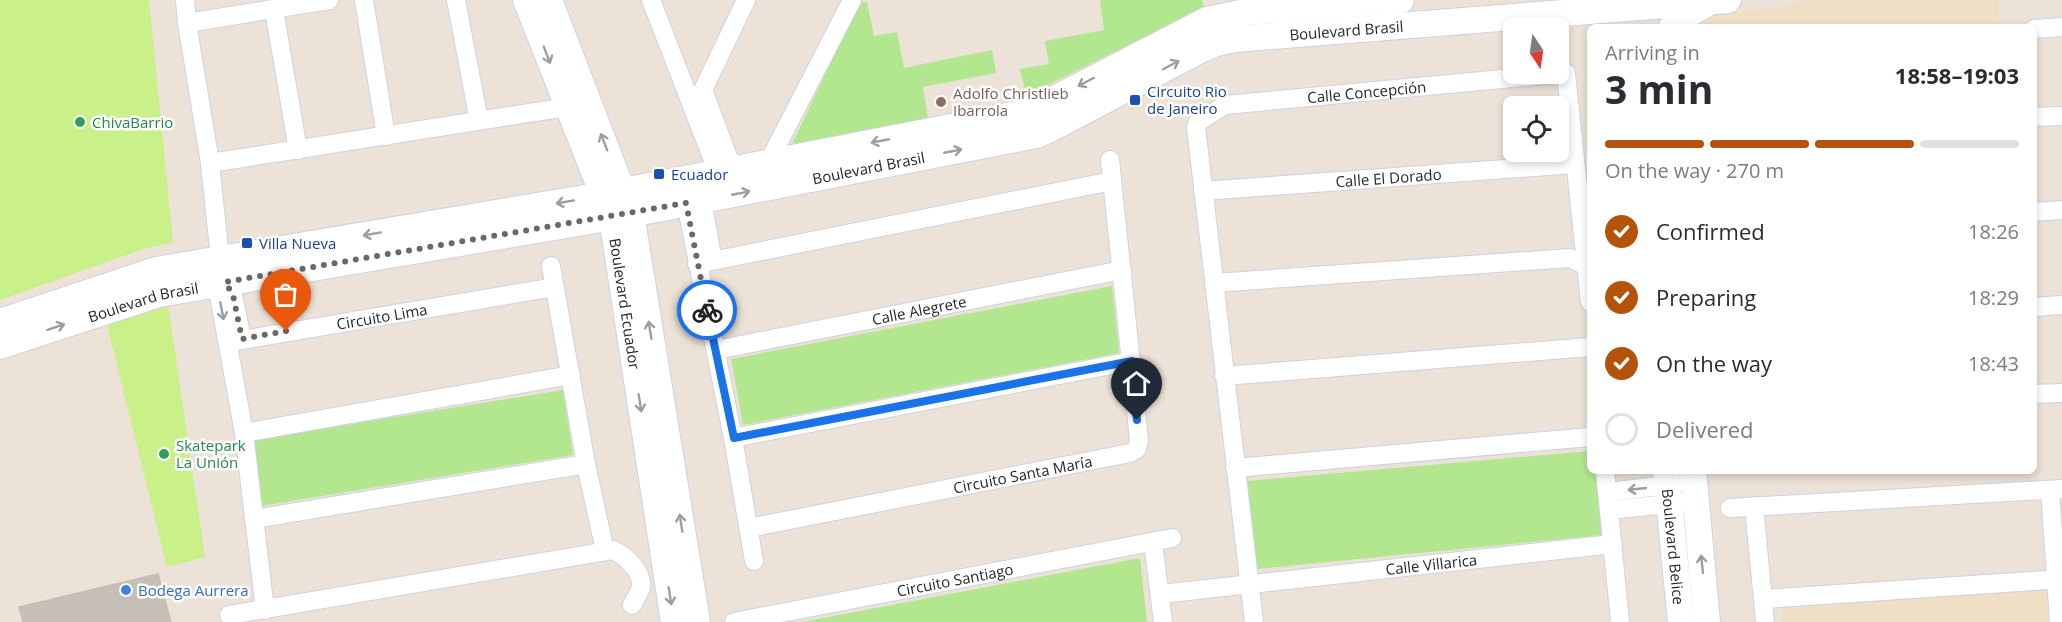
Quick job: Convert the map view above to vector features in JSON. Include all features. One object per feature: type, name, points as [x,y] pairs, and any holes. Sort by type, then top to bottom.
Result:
[{"type":"main road","name":"Boulevard Ecuador","points":[[526,0],[567,107],[617,204],[674,622]]},
{"type":"main road","name":"Boulevard Ecuador","points":[[549,0],[617,204],[697,622]]},
{"type":"main road","name":"Boulevard Brasil","points":[[0,346],[222,271],[617,204],[725,171],[1031,110],[1207,20],[1260,5],[1401,0]]},
{"type":"main road","name":"Boulevard Brasil","points":[[617,204],[694,202],[1036,135],[1200,50],[1234,39],[1546,15],[1646,11],[1719,1]]},
{"type":"main road","points":[[1675,24],[1682,18],[1719,1]]},
{"type":"main road","points":[[1546,15],[1587,26]]},
{"type":"main road","name":"Boulevard Brasil","points":[[0,322],[156,270],[222,271]]},
{"type":"main road","name":"Boulevard Belice","points":[[1694,485],[1707,622]]},
{"type":"main road","name":"Boulevard Belice","points":[[1667,487],[1681,622]]},
{"type":"street","points":[[185,0],[210,163],[222,271],[233,295],[244,433],[265,610]]},
{"type":"street","points":[[187,23],[329,0]]},
{"type":"street","points":[[364,0],[386,136]]},
{"type":"street","points":[[456,0],[478,121]]},
{"type":"street","points":[[651,0],[692,106],[725,171]]},
{"type":"street","points":[[692,106],[703,90],[746,0]]},
{"type":"street","points":[[768,163],[852,0]]},
{"type":"street","points":[[274,10],[298,150]]},
{"type":"street","points":[[2037,29],[2062,27]]},
{"type":"street","name":"Calle Concepción","points":[[1254,622],[1203,191],[1196,127],[1198,122],[1224,105],[1566,73],[1587,279]]},
{"type":"street","points":[[703,90],[725,171]]},
{"type":"street","points":[[210,163],[567,107]]},
{"type":"street","points":[[2037,117],[2062,116]]},
{"type":"street","name":"Circuito Santa María","points":[[749,528],[1130,453],[1137,449],[1139,440],[1132,361],[1110,160]]},
{"type":"street","name":"Calle El Dorado","points":[[1203,191],[1575,164]]},
{"type":"street","points":[[705,262],[1112,181]]},
{"type":"street","points":[[694,202],[705,262],[716,351],[734,438],[754,561]]},
{"type":"street","points":[[2037,212],[2062,210]]},
{"type":"street","points":[[1214,283],[1584,256]]},
{"type":"street","points":[[551,266],[586,464],[605,552]]},
{"type":"street","name":"Calle Alegrete","points":[[716,351],[1122,270]]},
{"type":"street","name":"Circuito Lima","points":[[235,340],[555,287]]},
{"type":"street","points":[[2037,307],[2062,305]]},
{"type":"street","points":[[1224,376],[1587,347]]},
{"type":"street","points":[[734,438],[1132,361]]},
{"type":"street","points":[[244,433],[571,375]]},
{"type":"street","points":[[2037,390],[2062,393]]},
{"type":"street","points":[[1235,468],[1587,437]]},
{"type":"street","points":[[254,519],[586,464]]},
{"type":"street","points":[[1605,474],[1620,622]]},
{"type":"street","points":[[1608,501],[1667,487],[1694,485]]},
{"type":"street","points":[[1730,508],[2056,490],[2060,579],[2059,622]]},
{"type":"street","points":[[1754,506],[1766,622]]},
{"type":"street","name":"Circuito Santiago","points":[[734,622],[763,619],[1172,538]]},
{"type":"street","points":[[1153,542],[1163,622]]},
{"type":"street","name":"Calle Villarica","points":[[1161,594],[1613,544]]},
{"type":"street","points":[[229,615],[614,550],[624,555],[639,576],[641,587],[632,605]]},
{"type":"street","points":[[1763,599],[2060,579]]},
{"type":"shaded area","points":[[1808,0],[1998,0],[1999,24],[1692,24],[1711,14],[1770,9]]},
{"type":"shaded area","points":[[2045,588],[2048,622],[1782,622],[1781,609]]},
{"type":"green space","name":"ChivaBarrio","points":[[0,0],[149,0],[173,243],[146,248],[0,300]]},
{"type":"green space","points":[[1100,0],[1202,0],[1204,7],[1030,94],[1024,87],[1020,69],[1049,64],[1045,41],[1104,30]]},
{"type":"green space","points":[[867,2],[874,36],[897,32],[904,68],[992,50],[996,73],[923,87],[928,118],[792,144],[859,3]]},
{"type":"green space","points":[[1112,286],[1119,353],[743,425],[731,359]]},
{"type":"green space","name":"Skatepark La Unión","points":[[168,304],[205,557],[167,567],[106,321]]},
{"type":"green space","points":[[563,390],[573,455],[261,506],[253,440]]},
{"type":"green space","points":[[1587,451],[1587,474],[1596,474],[1603,535],[1256,569],[1247,481]]},
{"type":"green space","points":[[1140,558],[1147,622],[802,622]]},
{"type":"building","name":"Bodega Aurrera","points":[[158,574],[171,622],[23,622],[19,607]]},
{"type":"way so far","points":[[286,331],[242,339],[233,295],[225,282],[686,203],[707,310]]},
{"type":"place","name":"Circuito Rio de Janeiro","points":[[1135,100]]},
{"type":"place","name":"Adolfo Christlieb Ibarrola","points":[[941,102]]},
{"type":"place","name":"ChivaBarrio","points":[[80,122]]},
{"type":"place","name":"Ecuador","points":[[659,174]]},
{"type":"place","name":"Villa Nueva","points":[[247,243]]},
{"type":"place","name":"Skatepark La Unión","points":[[164,454]]},
{"type":"place","name":"Bodega Aurrera","points":[[126,590]]},
{"type":"route","points":[[707,310],[734,438],[1132,361],[1137,420]]}]
